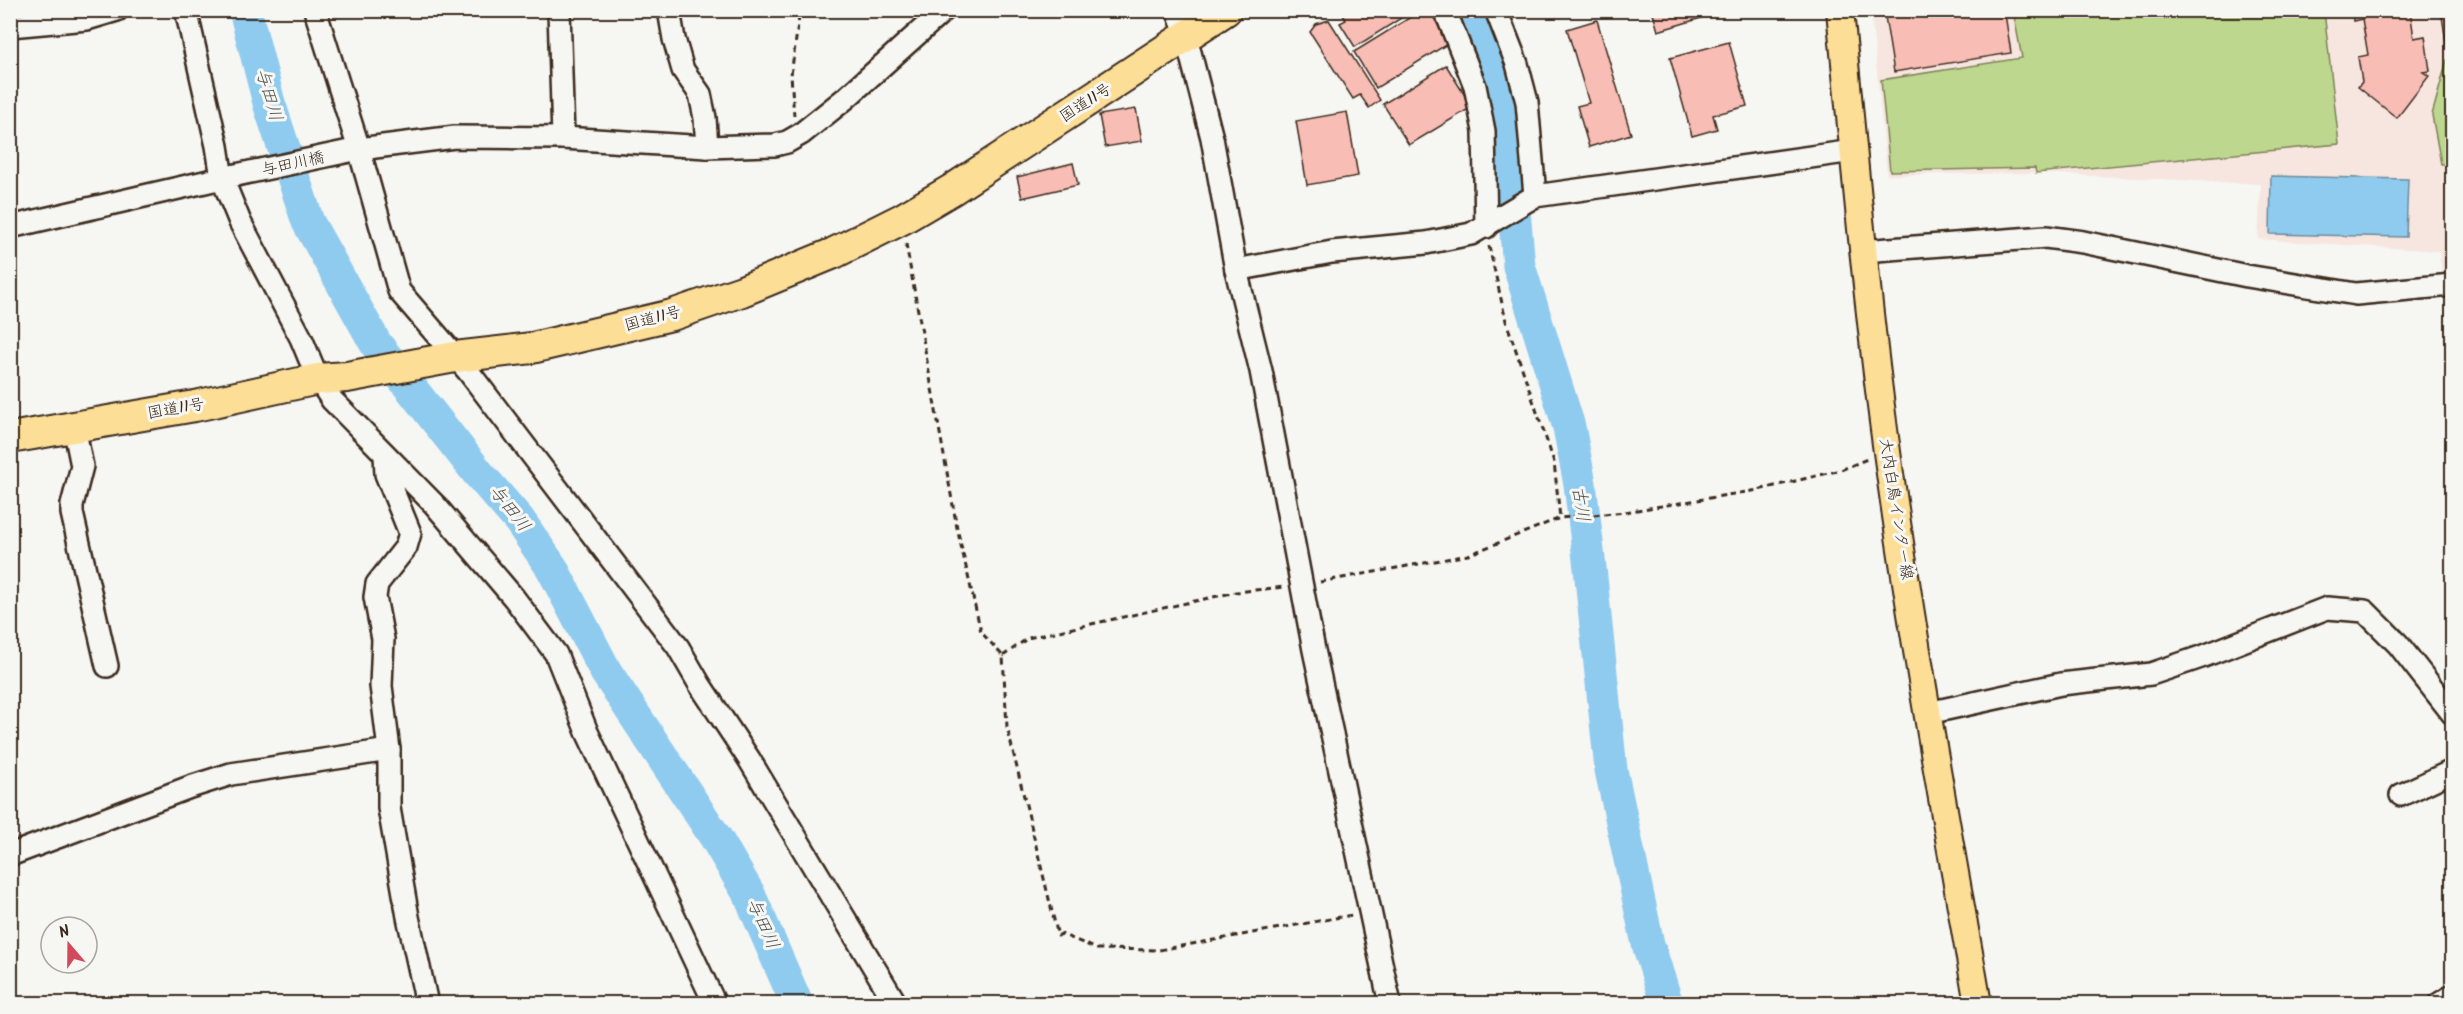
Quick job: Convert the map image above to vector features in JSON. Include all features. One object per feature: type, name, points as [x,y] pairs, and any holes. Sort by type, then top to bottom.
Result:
[{"type":"highway","name":"国道11号","points":[[10,438],[195,406],[318,379],[350,376],[447,358],[532,348],[672,315],[753,287],[834,253],[902,219],[953,189],[1226,10]]},
{"type":"main road","name":"大内白鳥インター線","points":[[1840,10],[1863,251],[1887,452],[1928,713],[1978,1004]]},
{"type":"street","points":[[10,26],[87,19],[117,10]]},
{"type":"street","points":[[186,10],[217,146],[230,176],[240,222],[301,338],[318,379],[332,400],[435,506],[514,598],[556,654],[587,732],[715,1004]]},
{"type":"street","points":[[315,10],[353,151],[399,291],[447,358],[468,371],[678,647],[896,1004]]},
{"type":"street","points":[[559,10],[563,138]]},
{"type":"street","points":[[669,10],[682,70],[700,94],[705,118],[707,147]]},
{"type":"street","name":"与田川橋","points":[[10,228],[230,176],[353,151],[455,137],[563,138],[707,147],[775,145],[788,142],[846,98],[944,10]]},
{"type":"street","points":[[1177,10],[1212,138],[1236,270],[1261,370],[1302,585],[1390,1004]]},
{"type":"street","points":[[1445,10],[1475,86],[1484,131],[1491,224]]},
{"type":"street","points":[[1496,10],[1517,64],[1527,102],[1532,198]]},
{"type":"street","points":[[1236,270],[1332,252],[1426,243],[1471,234],[1532,198],[1853,151]]},
{"type":"street","points":[[1863,251],[2046,237],[2083,242],[2247,276],[2356,294],[2452,285]]},
{"type":"street","points":[[74,427],[82,466],[72,513],[107,666]]},
{"type":"street","points":[[385,455],[386,474],[410,533],[406,547],[377,584],[375,597],[383,639],[381,686],[389,750],[389,808],[408,917],[427,1004]]},
{"type":"street","points":[[1928,713],[2061,684],[2151,674],[2327,608],[2365,611],[2398,644],[2452,712]]},
{"type":"street","points":[[10,855],[231,774],[389,750]]},
{"type":"street","points":[[2401,795],[2452,771]]},
{"type":"street","points":[[2439,1004],[2452,996]]},
{"type":"path","points":[[800,10],[791,75],[794,121],[801,134]]},
{"type":"path","points":[[902,219],[957,528],[981,632],[1003,656],[1007,727],[1058,936],[1061,934],[1096,949],[1160,950],[1369,912]]},
{"type":"path","points":[[1491,224],[1496,283],[1506,321],[1554,462],[1560,518]]},
{"type":"path","points":[[1003,656],[1028,638],[1236,592],[1302,585],[1468,555],[1560,518],[1596,515],[1758,490],[1841,470],[1887,452]]},
{"type":"shaded area","points":[[1871,11],[2452,11],[2452,273],[2442,274],[2439,251],[2258,239],[2261,184],[2036,173],[1887,175]]},
{"type":"green space","points":[[2013,11],[2324,11],[2339,144],[2036,173],[2035,168],[1890,171],[1881,80],[2022,58]]},
{"type":"green space","points":[[2447,60],[2452,60],[2452,164],[2441,164],[2432,115]]},
{"type":"water","points":[[2271,176],[2408,179],[2406,237],[2270,234]]},
{"type":"building","points":[[1351,10],[1414,10],[1355,47],[1340,23],[1346,20],[1343,15]]},
{"type":"building","points":[[1422,10],[1429,10],[1449,43],[1376,88],[1354,52]]},
{"type":"building","points":[[1652,10],[1728,10],[1658,31]]},
{"type":"building","points":[[1884,10],[1992,10],[1993,16],[2005,14],[2011,53],[1894,72]]},
{"type":"building","points":[[2352,10],[2410,10],[2414,38],[2425,36],[2430,71],[2423,72],[2429,76],[2397,118],[2358,87],[2362,82],[2358,57],[2368,55],[2362,19],[2353,21]]},
{"type":"building","points":[[2441,10],[2452,10],[2452,47],[2447,48]]},
{"type":"building","points":[[1329,20],[1380,100],[1369,108],[1360,95],[1353,99],[1310,32],[1316,24]]},
{"type":"building","points":[[1597,20],[1631,134],[1589,147],[1577,106],[1589,103],[1567,29]]},
{"type":"building","points":[[1729,42],[1747,106],[1713,115],[1717,129],[1692,136],[1670,58]]},
{"type":"building","points":[[1446,65],[1472,107],[1409,145],[1383,104]]},
{"type":"building","points":[[1136,109],[1142,141],[1105,147],[1099,115]]},
{"type":"building","points":[[1347,112],[1358,176],[1307,185],[1296,121]]},
{"type":"building","points":[[1073,163],[1078,185],[1022,198],[1017,177]]},
{"type":"waterway","name":"与田川","points":[[245,10],[269,103],[308,222],[376,344],[478,473],[519,520],[552,568],[606,672],[716,838],[749,894],[797,1004]]},
{"type":"waterway","name":"古川","points":[[1472,10],[1494,61],[1506,123],[1519,266],[1569,427],[1580,484],[1611,770],[1648,944],[1667,1004]]}]
